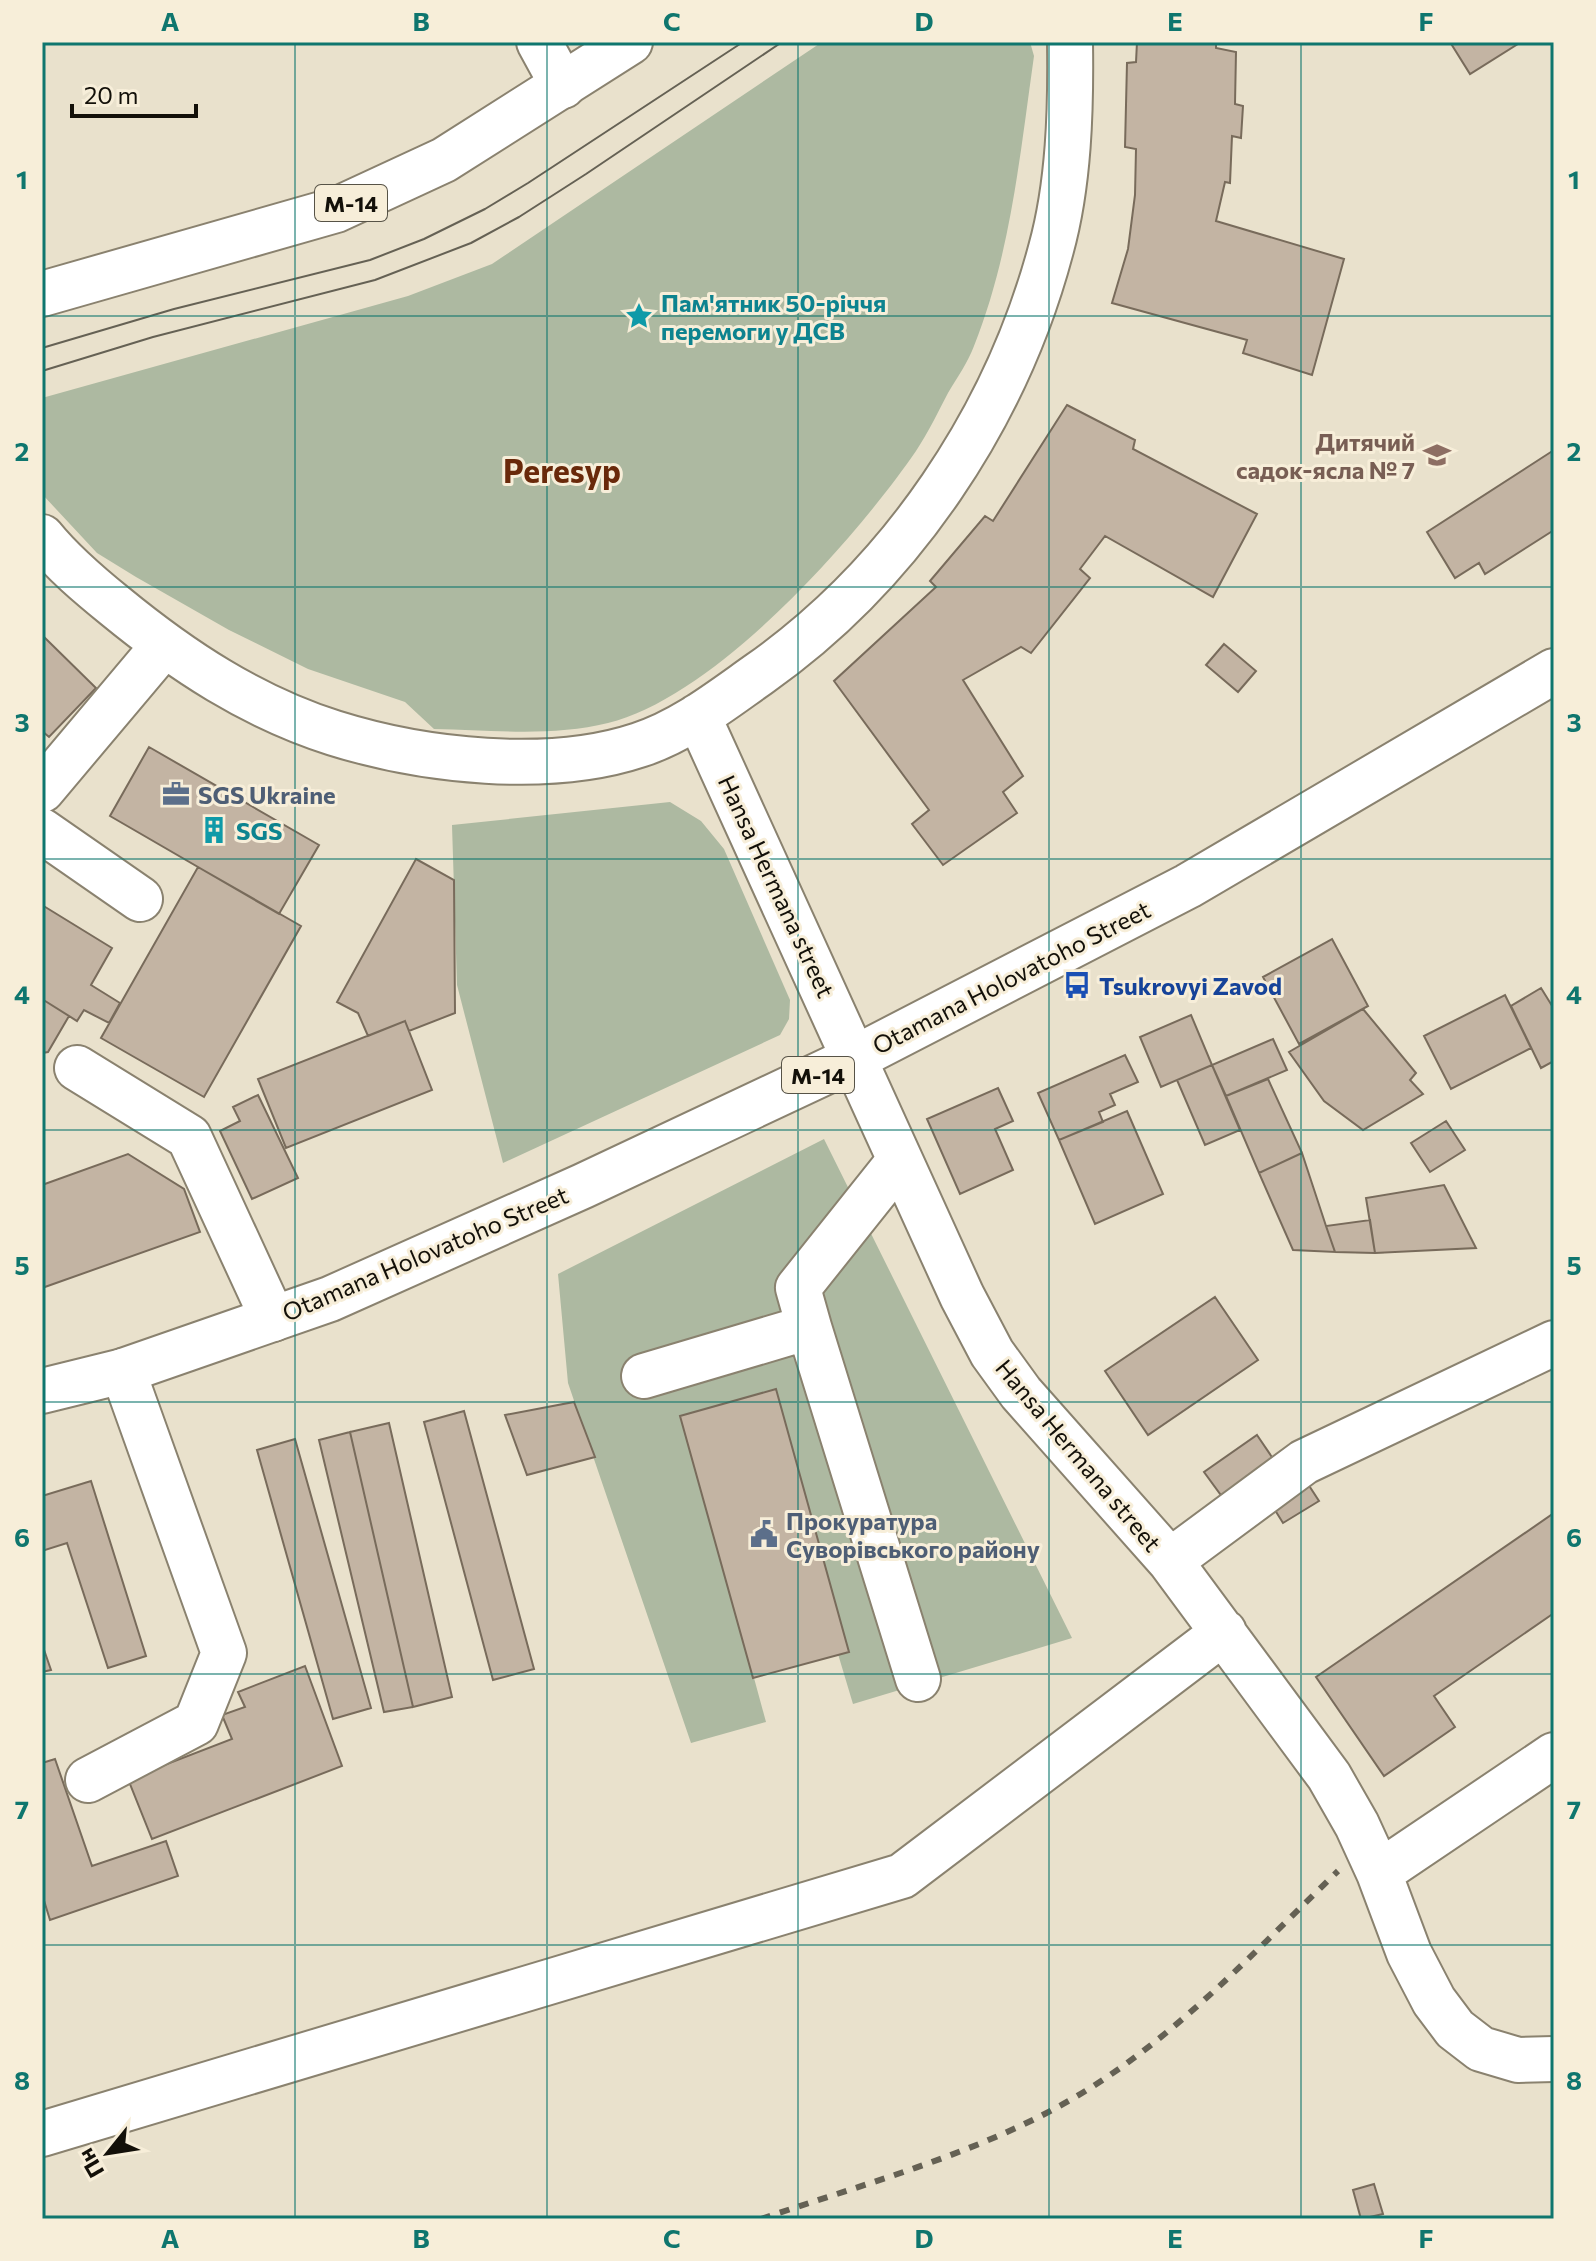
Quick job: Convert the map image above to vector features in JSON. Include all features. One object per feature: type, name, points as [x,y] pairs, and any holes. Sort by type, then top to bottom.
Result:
[{"type":"street","points":[[539,42],[563,86]]},
{"type":"street","name":"М-14","points":[[42,294],[336,210],[444,160],[630,42]]},
{"type":"street","points":[[42,537],[89,585],[164,645],[209,676],[260,705],[311,726],[362,742],[429,756],[527,761],[602,755],[643,744],[698,716],[822,625],[906,538],[958,462],[1025,331],[1052,246],[1067,146],[1071,99],[1070,42]]},
{"type":"street","points":[[42,790],[164,645]]},
{"type":"street","name":"Otamana Holovatoho Street","points":[[42,1391],[123,1371],[330,1299],[583,1186],[855,1058],[1188,886],[1554,671]]},
{"type":"street","name":"Hansa Hermana street","points":[[698,716],[962,1296],[992,1353],[1021,1393],[1170,1561],[1329,1776],[1357,1825],[1379,1873],[1409,1953],[1434,2001],[1455,2029],[1481,2049],[1518,2060],[1554,2059]]},
{"type":"street","points":[[42,831],[140,899]]},
{"type":"street","points":[[77,1068],[189,1137],[273,1319]]},
{"type":"street","points":[[900,1160],[798,1288],[918,1679]]},
{"type":"street","points":[[644,1376],[809,1327]]},
{"type":"street","points":[[1170,1561],[1304,1462],[1554,1343]]},
{"type":"street","points":[[88,1780],[196,1723],[224,1653],[123,1371]]},
{"type":"street","points":[[42,2134],[902,1876],[1224,1632]]},
{"type":"street","points":[[1379,1873],[1554,1755]]},
{"type":"green space","points":[[822,42],[1030,42],[1034,56],[1024,130],[1013,203],[997,275],[969,358],[920,444],[857,528],[779,611],[737,649],[693,682],[650,707],[608,723],[565,730],[434,729],[405,702],[308,669],[229,630],[136,577],[97,553],[42,494],[42,398],[408,296],[492,264]]},
{"type":"green space","points":[[670,802],[701,821],[724,849],[790,1000],[789,1019],[780,1035],[503,1163],[457,985],[452,825]]},
{"type":"green space","points":[[824,1139],[1072,1638],[853,1704],[838,1654],[754,1678],[766,1722],[691,1743],[568,1383],[558,1274]]},
{"type":"building","points":[[1137,42],[1216,42],[1216,48],[1236,52],[1235,104],[1243,106],[1241,138],[1232,136],[1230,183],[1225,182],[1216,221],[1344,259],[1312,375],[1243,353],[1247,340],[1112,303],[1128,249],[1135,195],[1136,149],[1125,147],[1127,63],[1136,62]]},
{"type":"building","points":[[1450,42],[1521,42],[1470,74]]},
{"type":"building","points":[[1067,405],[1135,440],[1133,449],[1257,514],[1213,597],[1105,536],[1080,569],[1090,578],[1031,653],[1021,647],[963,680],[1023,776],[1003,792],[1017,813],[943,865],[912,824],[929,810],[834,681],[936,587],[930,581],[985,516],[993,521]]},
{"type":"building","points":[[1554,450],[1554,530],[1485,574],[1479,563],[1455,578],[1427,532]]},
{"type":"building","points":[[42,635],[96,688],[49,737],[42,731]]},
{"type":"building","points":[[1224,644],[1256,671],[1238,692],[1206,665]]},
{"type":"building","name":"SGS","points":[[149,747],[319,845],[279,914],[110,816]]},
{"type":"building","points":[[416,859],[454,880],[455,1013],[409,1031],[405,1021],[368,1036],[358,1013],[337,1002]]},
{"type":"building","points":[[198,867],[301,926],[204,1097],[101,1038]]},
{"type":"building","points":[[42,905],[112,948],[91,985],[120,1003],[109,1023],[84,1010],[77,1021],[42,999]]},
{"type":"building","points":[[1332,939],[1368,1006],[1299,1044],[1263,977]]},
{"type":"building","points":[[1541,988],[1554,1009],[1554,1061],[1541,1068],[1511,1006]]},
{"type":"building","points":[[1505,995],[1531,1048],[1451,1089],[1424,1036]]},
{"type":"building","points":[[42,999],[69,1016],[48,1052],[42,1053]]},
{"type":"building","points":[[1363,1009],[1416,1073],[1410,1080],[1423,1094],[1363,1130],[1324,1101],[1289,1052]]},
{"type":"building","points":[[1191,1015],[1212,1065],[1161,1087],[1140,1037]]},
{"type":"building","points":[[405,1021],[432,1090],[286,1148],[258,1079]]},
{"type":"building","points":[[1273,1039],[1287,1070],[1226,1096],[1212,1065]]},
{"type":"building","points":[[1125,1055],[1138,1082],[1110,1094],[1115,1105],[1099,1112],[1103,1122],[1059,1140],[1038,1093]]},
{"type":"building","points":[[1212,1065],[1240,1130],[1205,1145],[1177,1080]]},
{"type":"building","points":[[1268,1079],[1302,1153],[1259,1173],[1226,1096]]},
{"type":"building","points":[[998,1088],[1013,1121],[995,1129],[1013,1170],[960,1194],[927,1119]]},
{"type":"building","points":[[258,1095],[298,1178],[252,1199],[220,1131],[240,1121],[233,1107]]},
{"type":"building","points":[[1127,1111],[1163,1194],[1095,1224],[1059,1140]]},
{"type":"building","points":[[1446,1121],[1465,1150],[1430,1172],[1411,1143]]},
{"type":"building","points":[[1302,1153],[1335,1252],[1293,1250],[1259,1173]]},
{"type":"building","points":[[128,1154],[184,1189],[200,1232],[42,1288],[42,1185]]},
{"type":"building","points":[[1444,1185],[1476,1248],[1375,1253],[1366,1198]]},
{"type":"building","points":[[1370,1220],[1375,1253],[1335,1252],[1326,1226]]},
{"type":"building","points":[[1215,1297],[1258,1360],[1148,1435],[1105,1371]]},
{"type":"building","name":"Прокуратура Суворівського району","points":[[776,1389],[849,1652],[753,1678],[680,1416]]},
{"type":"building","points":[[574,1402],[595,1457],[527,1475],[505,1415]]},
{"type":"building","points":[[464,1411],[534,1669],[493,1680],[424,1422]]},
{"type":"building","points":[[389,1423],[452,1697],[413,1707],[350,1432]]},
{"type":"building","points":[[350,1432],[413,1707],[384,1712],[319,1440]]},
{"type":"building","points":[[1257,1435],[1278,1466],[1226,1502],[1204,1472]]},
{"type":"building","points":[[295,1439],[371,1708],[333,1719],[257,1450]]},
{"type":"building","points":[[91,1481],[146,1656],[108,1668],[67,1543],[42,1551],[42,1496]]},
{"type":"building","points":[[1306,1481],[1319,1501],[1283,1523],[1270,1502]]},
{"type":"building","points":[[1554,1513],[1554,1613],[1434,1696],[1455,1727],[1384,1776],[1316,1677]]},
{"type":"building","points":[[42,1644],[51,1670],[42,1672]]},
{"type":"building","points":[[305,1666],[342,1766],[152,1839],[128,1779],[232,1739],[222,1715],[245,1707],[238,1692]]},
{"type":"building","points":[[55,1759],[92,1866],[166,1841],[178,1876],[50,1920],[42,1894],[42,1763]]},
{"type":"building","points":[[1374,2184],[1383,2214],[1361,2219],[1353,2190]]},
{"type":"tram line","points":[[42,348],[174,309],[370,260],[424,239],[485,209],[528,183],[743,42]]},
{"type":"tram line","points":[[42,371],[153,337],[375,280],[471,243],[519,217],[586,174],[782,42]]},
{"type":"railway","points":[[761,2219],[969,2148],[1049,2112],[1087,2090],[1122,2067],[1187,2015],[1338,1871]]},
{"type":"place","name":"Пам'ятник 50-річчя перемоги у ДСВ","points":[[639,316]]},
{"type":"place","name":"Дитячий садок-ясла № 7","points":[[1437,455]]},
{"type":"place","name":"SGS Ukraine","points":[[176,794]]},
{"type":"place","name":"SGS","points":[[214,830]]},
{"type":"place","name":"Tsukrovyi Zavod","points":[[1077,985]]},
{"type":"place","name":"Прокуратура Суворівського району","points":[[764,1534]]},
{"type":"district","name":"Peresyp","points":[[562,470]]}]
